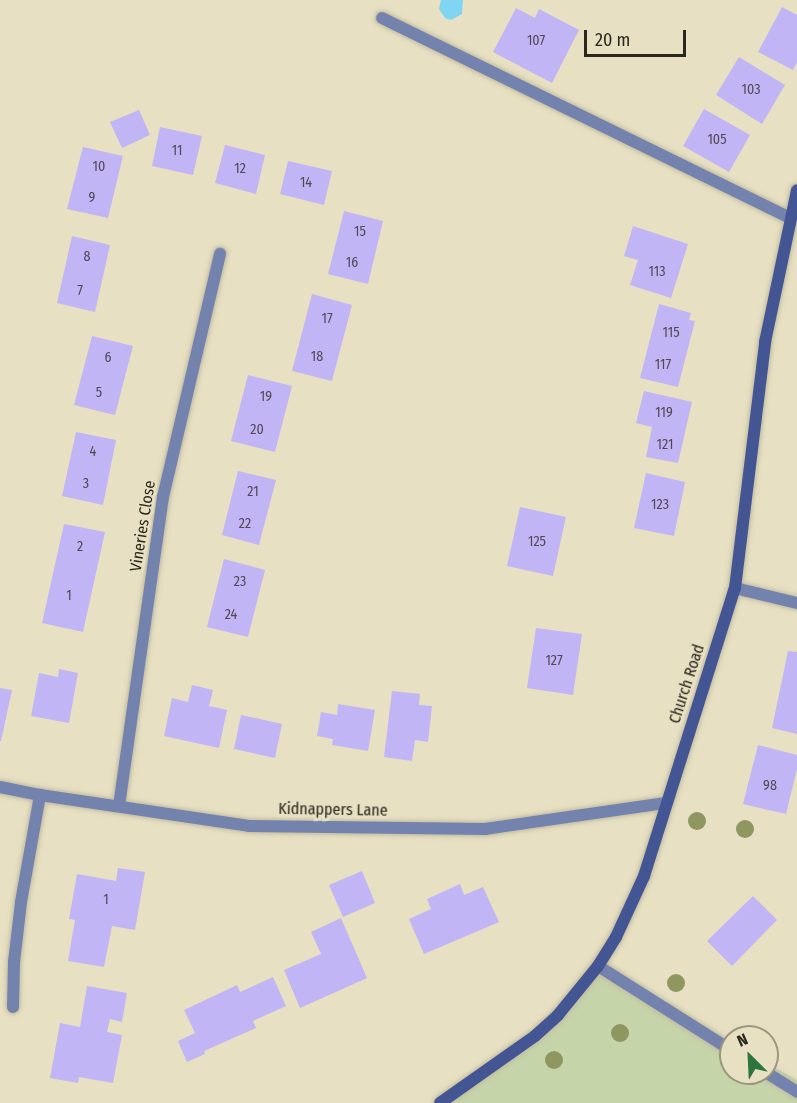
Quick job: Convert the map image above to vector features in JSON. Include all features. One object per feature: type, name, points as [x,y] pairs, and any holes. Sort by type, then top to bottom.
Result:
[{"type":"street","points":[[382,18],[791,218]]},
{"type":"street","name":"Church Road","points":[[440,1103],[535,1036],[558,1015],[598,966],[632,908],[735,588],[765,342],[797,190]]},
{"type":"street","name":"Vineries Close","points":[[119,806],[163,497],[220,254]]},
{"type":"street","points":[[735,588],[797,603]]},
{"type":"street","name":"Kidnappers Lane","points":[[0,787],[40,795],[249,825],[485,829],[632,806],[666,803]]},
{"type":"street","points":[[13,1007],[14,962],[21,902],[40,795]]},
{"type":"street","points":[[598,966],[719,1042]]},
{"type":"street","points":[[779,1081],[797,1092]]},
{"type":"green space","points":[[598,966],[719,1035],[719,1085],[779,1085],[779,1070],[797,1080],[797,1103],[440,1103],[535,1036]]},
{"type":"water","points":[[441,0],[463,0],[462,14],[451,20],[445,18],[439,9]]},
{"type":"building","points":[[782,7],[797,15],[797,62],[793,70],[758,52]]},
{"type":"building","points":[[516,8],[535,18],[539,9],[579,30],[552,83],[493,52]]},
{"type":"building","points":[[739,57],[785,85],[762,124],[716,95]]},
{"type":"building","points":[[704,109],[750,135],[729,172],[683,146]]},
{"type":"building","points":[[139,110],[150,135],[122,148],[110,122]]},
{"type":"building","points":[[160,127],[202,136],[193,175],[152,166]]},
{"type":"building","points":[[225,145],[265,155],[256,194],[215,183]]},
{"type":"building","points":[[83,147],[123,156],[108,218],[67,209]]},
{"type":"building","points":[[288,161],[332,171],[324,205],[280,194]]},
{"type":"building","points":[[344,211],[383,221],[368,284],[328,274]]},
{"type":"building","points":[[633,226],[688,244],[671,298],[630,285],[638,260],[624,256]]},
{"type":"building","points":[[72,236],[110,245],[95,312],[57,303]]},
{"type":"building","points":[[312,294],[352,305],[332,381],[292,371]]},
{"type":"building","points":[[659,304],[691,313],[689,320],[695,321],[678,387],[640,378]]},
{"type":"building","points":[[92,336],[133,346],[115,415],[74,405]]},
{"type":"building","points":[[248,375],[292,386],[275,452],[231,441]]},
{"type":"building","points":[[644,391],[692,402],[678,463],[646,457],[652,427],[636,423]]},
{"type":"building","points":[[76,432],[116,440],[103,505],[62,496]]},
{"type":"building","points":[[238,471],[276,480],[259,545],[222,535]]},
{"type":"building","points":[[646,473],[685,482],[674,536],[634,528]]},
{"type":"building","points":[[520,507],[566,517],[553,576],[507,566]]},
{"type":"building","points":[[64,524],[105,532],[83,632],[42,623]]},
{"type":"building","points":[[224,559],[265,570],[248,637],[207,627]]},
{"type":"building","points":[[536,628],[582,634],[573,695],[527,688]]},
{"type":"building","points":[[788,651],[797,652],[797,734],[772,728]]},
{"type":"building","points":[[59,669],[78,673],[69,723],[31,716],[39,673],[58,677]]},
{"type":"building","points":[[192,685],[213,690],[209,706],[227,710],[219,748],[164,736],[172,698],[188,702]]},
{"type":"building","points":[[0,688],[12,690],[1,741],[0,741]]},
{"type":"building","points":[[392,691],[420,694],[419,705],[432,706],[428,742],[415,740],[412,761],[384,757]]},
{"type":"building","points":[[338,704],[375,710],[368,751],[332,745],[333,739],[317,736],[321,712],[337,715]]},
{"type":"building","points":[[241,715],[282,724],[275,758],[234,749]]},
{"type":"building","points":[[758,745],[797,755],[797,769],[786,814],[743,804]]},
{"type":"building","points":[[118,868],[145,872],[135,930],[112,926],[104,967],[68,961],[75,920],[69,919],[77,874],[116,881]]},
{"type":"building","points":[[362,871],[375,903],[343,917],[329,885]]},
{"type":"building","points":[[460,884],[464,895],[483,887],[499,922],[424,954],[409,919],[431,909],[427,899]]},
{"type":"building","points":[[753,896],[777,920],[732,966],[707,941]]},
{"type":"building","points":[[341,918],[367,978],[300,1008],[284,970],[321,954],[311,932]]},
{"type":"building","points":[[273,977],[286,1006],[253,1021],[256,1028],[204,1051],[205,1054],[187,1062],[178,1041],[195,1033],[184,1010],[237,985],[240,992]]},
{"type":"building","points":[[87,986],[127,993],[122,1022],[110,1019],[107,1032],[122,1035],[113,1083],[79,1077],[78,1083],[50,1078],[60,1023],[80,1027]]}]
